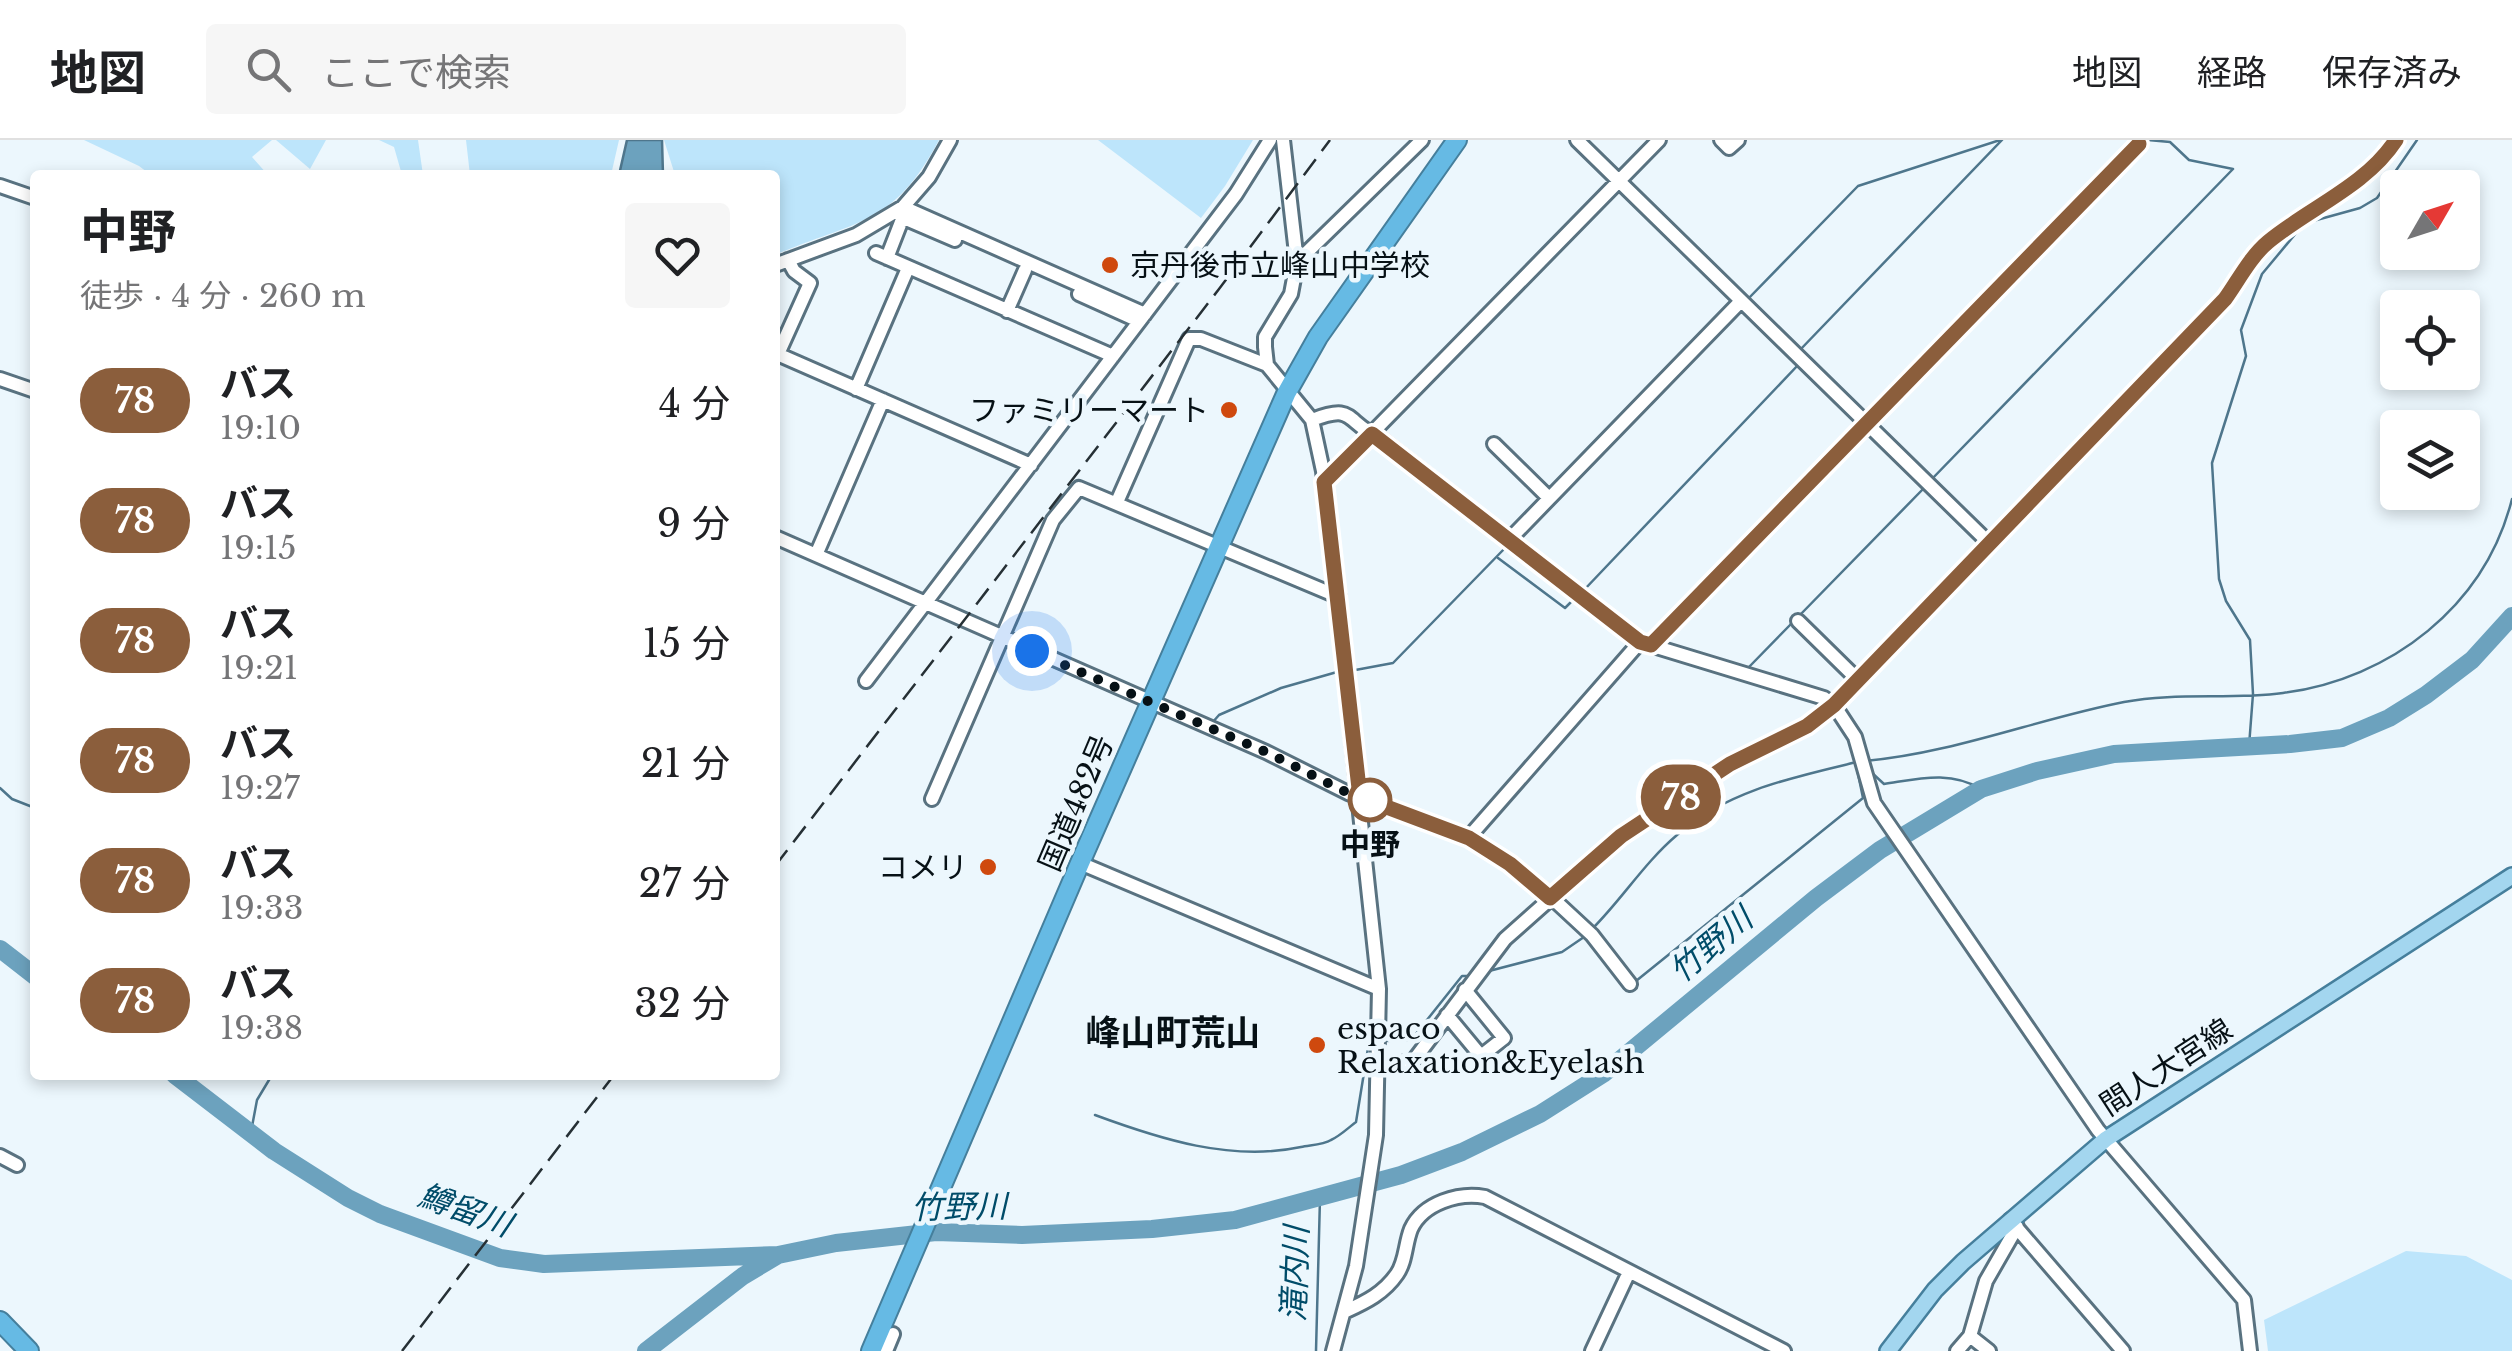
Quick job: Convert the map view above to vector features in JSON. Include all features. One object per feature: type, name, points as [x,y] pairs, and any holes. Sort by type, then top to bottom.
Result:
[{"type":"highway","name":"国道482号","points":[[871,1351],[1287,392],[1318,338],[1457,140]]},
{"type":"highway","points":[[0,1322],[29,1351]]},
{"type":"main road","name":"間人大宮線","points":[[1888,1351],[1935,1290],[2106,1139],[2512,876]]},
{"type":"street","points":[[781,263],[856,235],[903,206],[929,177],[950,140]]},
{"type":"street","points":[[866,681],[1236,194],[1270,140]]},
{"type":"street","points":[[1267,365],[1266,337],[1291,294],[1298,262],[1283,140]]},
{"type":"street","points":[[1298,262],[1422,140]]},
{"type":"street","points":[[1577,140],[1989,543]]},
{"type":"street","points":[[1324,482],[1659,140]]},
{"type":"street","points":[[1721,140],[1730,148],[1738,140]]},
{"type":"street","points":[[1378,1069],[1414,1060],[1505,939],[1621,836],[1730,764],[1807,726],[1834,705],[2225,299],[2263,246],[2366,174],[2386,156],[2396,140]]},
{"type":"street","points":[[1469,838],[1646,643],[1867,424],[2139,144]]},
{"type":"street","points":[[0,186],[30,196]]},
{"type":"street","points":[[903,206],[1142,318]]},
{"type":"street","points":[[1113,356],[882,256],[900,222],[906,219],[1142,318]]},
{"type":"street","points":[[780,345],[810,283],[781,263]]},
{"type":"street","points":[[856,389],[908,268]]},
{"type":"street","points":[[1008,311],[1025,270]]},
{"type":"street","points":[[1508,540],[1741,302]]},
{"type":"street","points":[[1117,502],[1190,339],[1201,339],[1267,365],[1312,420],[1339,597],[1379,989],[1376,1135],[1346,1311],[1333,1351]]},
{"type":"street","points":[[780,355],[1031,465]]},
{"type":"street","points":[[0,378],[30,389]]},
{"type":"street","points":[[816,556],[884,400]]},
{"type":"street","points":[[1312,420],[1335,411],[1343,413],[1646,643],[1824,698],[1834,705],[1856,737],[1874,803],[1882,816],[2106,1139],[2244,1300],[2250,1351]]},
{"type":"street","points":[[1494,444],[1549,498]]},
{"type":"street","points":[[932,798],[1053,520],[1079,488],[1339,597]]},
{"type":"street","points":[[780,539],[1360,797],[1469,838],[1510,864],[1592,935],[1630,984]]},
{"type":"street","points":[[1798,621],[1857,679]]},
{"type":"street","points":[[1080,863],[1379,989]]},
{"type":"street","points":[[1447,1015],[1481,1056],[1504,1038],[1465,990]]},
{"type":"street","points":[[0,1156],[17,1165]]},
{"type":"street","points":[[1346,1311],[1373,1298],[1399,1271],[1410,1234],[1422,1214],[1465,1193],[1485,1197],[1784,1351]]},
{"type":"street","points":[[1957,1351],[1970,1336],[1986,1281],[2013,1223],[2122,1351]]},
{"type":"street","points":[[1592,1351],[1629,1272]]},
{"type":"street","points":[[886,1351],[893,1334]]},
{"type":"street","points":[[1970,1336],[1989,1351]]},
{"type":"shaded area","points":[[84,140],[272,140],[252,157],[264,170],[144,170]]},
{"type":"shaded area","points":[[276,140],[326,140],[310,169]]},
{"type":"shaded area","points":[[379,140],[418,140],[422,170],[401,170],[394,147]]},
{"type":"shaded area","points":[[466,140],[619,140],[612,170],[469,170]]},
{"type":"shaded area","points":[[627,140],[662,140],[663,170],[620,170]]},
{"type":"shaded area","points":[[664,140],[939,140],[905,190],[888,205],[850,226],[780,253],[780,170],[673,170]]},
{"type":"shaded area","points":[[1098,140],[1253,140],[1201,218]]},
{"type":"shaded area","points":[[2406,1251],[2466,1256],[2512,1280],[2512,1351],[2268,1351],[2264,1320]]},
{"type":"waterway","points":[[1747,300],[1858,186],[2000,140]]},
{"type":"waterway","points":[[1799,351],[2002,140]]},
{"type":"waterway","points":[[1930,481],[2233,169],[2189,160],[2170,142],[2148,140]]},
{"type":"waterway","points":[[2249,746],[2253,694],[2250,640],[2226,601],[2219,579],[2212,463],[2246,356],[2241,330],[2262,274],[2297,232],[2313,221],[2360,208],[2377,198],[2417,140]]},
{"type":"waterway","points":[[11,183],[30,189]]},
{"type":"waterway","points":[[1584,590],[1799,364]]},
{"type":"waterway","points":[[1798,617],[1925,487]]},
{"type":"waterway","points":[[1865,761],[1931,751],[2124,702],[2283,693],[2361,672],[2396,654],[2456,604],[2499,537],[2512,499]]},
{"type":"waterway","points":[[1350,671],[1393,663],[1507,546]]},
{"type":"waterway","points":[[1498,558],[1565,608],[1574,599]]},
{"type":"waterway","points":[[927,611],[955,623]]},
{"type":"waterway","name":"竹野川","points":[[646,1351],[743,1276],[778,1255],[836,1243],[936,1232],[1022,1235],[1152,1229],[1235,1220],[1401,1175],[1462,1152],[1540,1114],[1603,1074],[1816,898],[1880,850],[1981,789],[2037,771],[2114,754],[2342,738],[2389,718],[2426,695],[2472,660],[2512,616]]},
{"type":"waterway","points":[[1749,667],[1792,623]]},
{"type":"waterway","points":[[969,629],[993,641]]},
{"type":"waterway","points":[[1005,646],[1121,696]]},
{"type":"waterway","points":[[1212,723],[1219,715],[1281,688],[1337,672]]},
{"type":"waterway","points":[[1169,716],[1202,731]]},
{"type":"waterway","points":[[1593,928],[1654,857],[1696,820],[1762,788],[1857,762]]},
{"type":"waterway","points":[[1636,981],[1863,798],[1856,764]]},
{"type":"waterway","points":[[1871,772],[1884,784],[1946,778],[1981,789]]},
{"type":"waterway","points":[[0,788],[12,799],[30,806]]},
{"type":"waterway","points":[[1489,971],[1562,952],[1584,937]]},
{"type":"waterway","name":"鱒留川","points":[[0,949],[30,972]]},
{"type":"waterway","points":[[1385,1041],[1411,1040],[1462,976],[1472,976]]},
{"type":"waterway","points":[[1095,1115],[1170,1140],[1222,1150],[1275,1151],[1324,1143],[1356,1122],[1372,1042]]},
{"type":"waterway","name":"鱒留川","points":[[182,1080],[274,1151],[348,1198],[380,1214],[500,1258],[544,1264],[778,1255]]},
{"type":"waterway","points":[[251,1132],[257,1100],[269,1080]]},
{"type":"waterway","name":"滝内川","points":[[1316,1351],[1320,1198]]},
{"type":"railway","points":[[780,860],[1330,140]]},
{"type":"railway","points":[[402,1351],[610,1080]]},
{"type":"bus line","name":"78","points":[[2139,144],[1651,645],[1640,642],[1372,434],[1324,482],[1360,797],[1469,838],[1510,864],[1550,898],[1621,836],[1730,764],[1807,726],[1834,705],[2225,299],[2263,246],[2366,174],[2386,156],[2396,140]]},
{"type":"place","name":"京丹後市立峰山中学校","points":[[1110,265]]},
{"type":"place","name":"ファミリーマート","points":[[1229,410]]},
{"type":"place","name":"中野","points":[[1370,800]]},
{"type":"place","name":"コメリ","points":[[988,867]]},
{"type":"place","name":"espaco Relaxation&Eyelash","points":[[1317,1045]]},
{"type":"district","name":"峰山町荒山","points":[[1173,1032]]},
{"type":"route","points":[[1032,651],[1370,800]]}]
